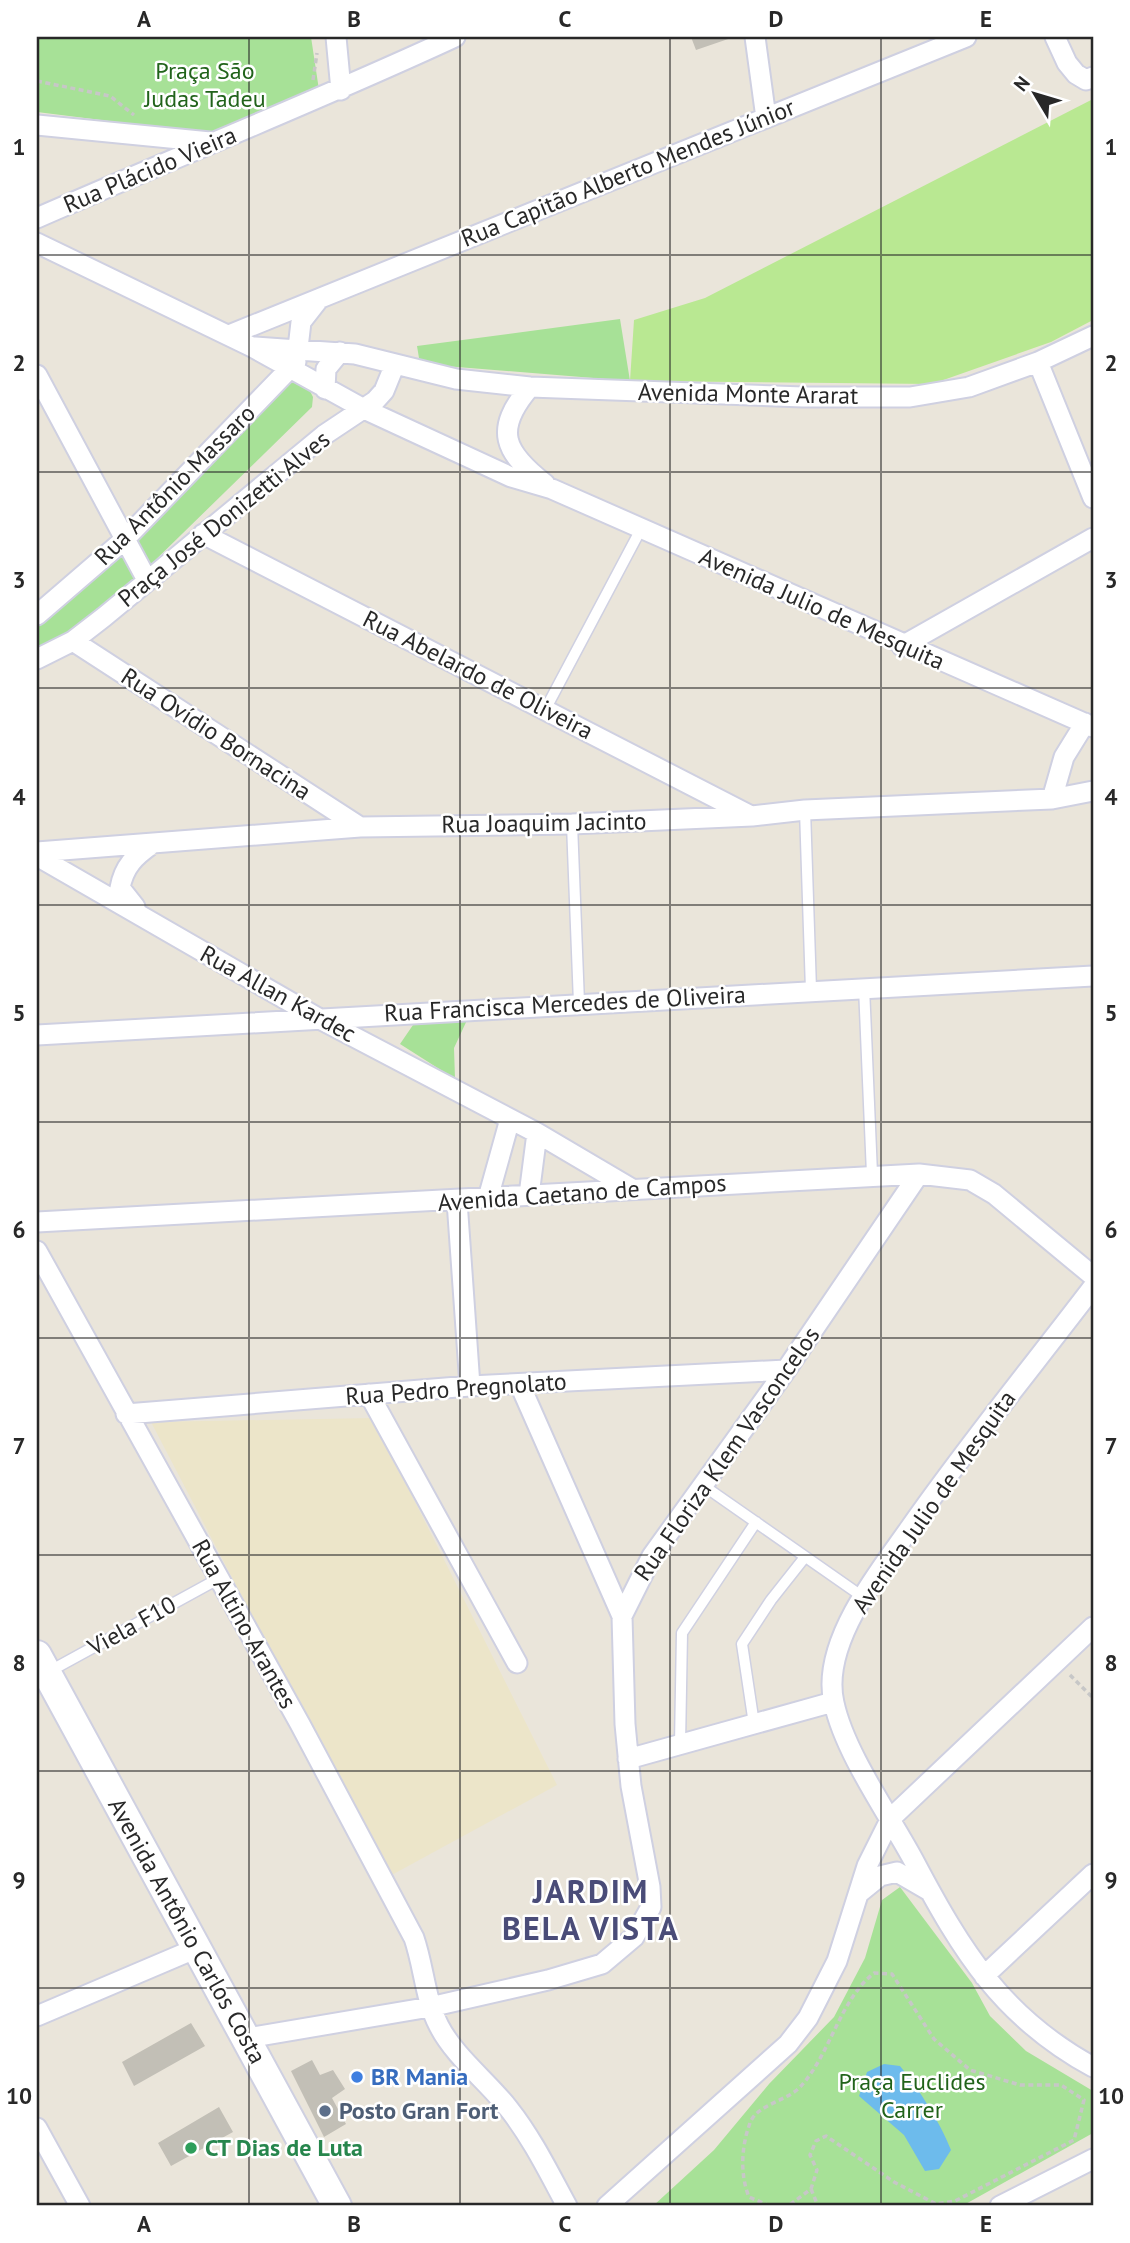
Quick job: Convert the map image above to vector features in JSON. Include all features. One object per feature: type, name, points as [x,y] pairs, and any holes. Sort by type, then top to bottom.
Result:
[{"type":"main road","name":"Avenida Antônio Carlos Costa","points":[[42,1664],[337,2206]]},
{"type":"street","points":[[336,37],[341,90]]},
{"type":"street","name":"Rua Plácido Vieira","points":[[37,218],[211,142],[341,90],[455,37]]},
{"type":"street","points":[[755,37],[766,118]]},
{"type":"street","name":"Rua Capitão Alberto Mendes Júnior","points":[[229,335],[766,118],[937,42],[966,37]]},
{"type":"street","points":[[1055,37],[1076,74],[1086,80],[1093,77]]},
{"type":"street","points":[[37,125],[211,142]]},
{"type":"street","points":[[37,243],[253,346]]},
{"type":"street","points":[[304,349],[301,322],[319,299]]},
{"type":"street","name":"Avenida Monte Ararat","points":[[253,346],[340,352],[456,379],[530,387],[803,397],[910,397],[970,387],[1038,362],[1093,336]]},
{"type":"street","name":"Avenida Julio de Mesquita","points":[[253,346],[325,389],[511,477],[552,489],[902,646],[1089,725]]},
{"type":"street","name":"Rua Antônio Massaro","points":[[37,615],[124,540],[289,369],[304,349]]},
{"type":"street","points":[[325,389],[326,369],[340,352]]},
{"type":"street","points":[[1038,362],[1093,498]]},
{"type":"street","name":"Praça José Donizetti Alves","points":[[37,659],[73,640],[324,435],[365,409],[384,391],[395,364]]},
{"type":"street","points":[[37,374],[147,580]]},
{"type":"street","name":"Avenida Julio de Mesquita","points":[[530,387],[509,415],[508,439],[519,461],[552,489]]},
{"type":"street","name":"Rua Abelardo de Oliveira","points":[[203,534],[752,816]]},
{"type":"street","points":[[902,646],[1093,538]]},
{"type":"street","name":"Rua Ovídio Bornacina","points":[[73,640],[360,827]]},
{"type":"street","points":[[1052,799],[1064,757],[1089,725]]},
{"type":"street","name":"Rua Joaquim Jacinto","points":[[37,854],[360,827],[572,824],[752,816],[805,810],[1052,799],[1093,791]]},
{"type":"street","points":[[145,918],[120,888],[122,874],[133,858],[153,843]]},
{"type":"street","name":"Rua Allan Kardec","points":[[37,854],[318,1018],[537,1133],[632,1189]]},
{"type":"street","name":"Rua Francisca Mercedes de Oliveira","points":[[37,1035],[1093,976]]},
{"type":"street","points":[[488,1198],[510,1119]]},
{"type":"street","points":[[529,1195],[537,1133]]},
{"type":"street","name":"Avenida Caetano de Campos","points":[[37,1222],[457,1201],[872,1174],[919,1174],[970,1180],[994,1194],[1093,1276]]},
{"type":"street","name":"Rua Floriza Klem Vasconcelos","points":[[247,2038],[430,2007],[602,1964],[635,1937],[651,1907],[628,1759],[622,1616],[652,1556],[786,1370],[919,1174]]},
{"type":"street","points":[[457,1201],[470,1385]]},
{"type":"street","name":"Rua Altino Arantes","points":[[37,1251],[300,1724],[414,1938],[430,2007],[440,2029],[510,2110],[540,2155],[567,2206]]},
{"type":"street","name":"Avenida Julio de Mesquita","points":[[1093,1287],[934,1494],[863,1597],[840,1644],[832,1674],[833,1702],[849,1745],[957,1939],[1002,1999],[1034,2028],[1093,2067]]},
{"type":"street","name":"Rua Pedro Pregnolato","points":[[126,1414],[470,1385],[520,1385],[786,1370]]},
{"type":"street","points":[[520,1385],[622,1616]]},
{"type":"street","points":[[369,1394],[517,1663]]},
{"type":"street","points":[[607,2206],[734,2095],[794,2035],[808,2018],[837,1961],[867,1866],[891,1818],[1093,1628]]},
{"type":"street","points":[[628,1759],[833,1702]]},
{"type":"street","points":[[859,1893],[880,1876],[897,1872],[929,1890]]},
{"type":"street","points":[[984,1976],[1093,1874]]},
{"type":"street","points":[[37,2017],[197,1948]]},
{"type":"street","points":[[37,2128],[80,2206]]},
{"type":"street","points":[[1000,2206],[1093,2159]]},
{"type":"lane","points":[[545,710],[641,529]]},
{"type":"lane","points":[[805,810],[811,990]]},
{"type":"lane","points":[[572,824],[579,1003]]},
{"type":"lane","points":[[864,987],[872,1174]]},
{"type":"lane","points":[[704,1486],[863,1597]]},
{"type":"lane","points":[[680,1744],[682,1633],[756,1522]]},
{"type":"lane","points":[[754,1724],[743,1644],[771,1600],[805,1557]]},
{"type":"lane","name":"Viela F10","points":[[42,1664],[218,1579]]},
{"type":"path","points":[[312,86],[317,49]]},
{"type":"path","points":[[37,81],[110,96],[141,121],[128,119]]},
{"type":"path","points":[[1057,1662],[1093,1698]]},
{"type":"path","points":[[770,2206],[749,2197],[743,2180],[749,2124],[753,2116],[801,2087],[858,1986],[874,1973],[892,1974],[934,2039],[970,2070],[1020,2085],[1061,2085],[1084,2100],[1074,2140],[955,2201],[936,2204],[894,2182],[826,2136],[816,2141],[810,2155],[817,2169],[811,2189],[788,2206]]},
{"type":"path","points":[[811,2189],[818,2206]]},
{"type":"shaded area","points":[[373,1418],[557,1785],[388,1877],[151,1422]]},
{"type":"green space","name":"Praça São Judas Tadeu","points":[[37,37],[311,37],[319,90],[213,134],[37,112]]},
{"type":"green space","points":[[1093,99],[1093,320],[1051,342],[932,384],[630,381],[634,320],[705,298]]},
{"type":"green space","points":[[620,319],[630,381],[420,364],[417,346]]},
{"type":"green space","points":[[285,380],[307,385],[313,397],[312,407],[139,576],[67,635],[37,649],[37,625],[118,551]]},
{"type":"green space","points":[[468,1018],[454,1048],[455,1079],[400,1044],[413,1025]]},
{"type":"green space","name":"Praça Euclides Carrer","points":[[900,1887],[972,1983],[990,2016],[1026,2051],[1093,2091],[1093,2133],[962,2206],[653,2206],[714,2150],[769,2084],[834,2017],[865,1958],[882,1900]]},
{"type":"water","points":[[884,2064],[900,2066],[922,2095],[941,2128],[951,2150],[939,2169],[925,2171],[904,2135],[859,2096],[867,2072]]},
{"type":"building","points":[[691,37],[734,37],[696,50]]},
{"type":"building","points":[[191,2023],[205,2046],[134,2086],[122,2062]]},
{"type":"building","name":"Posto Gran Fort","points":[[312,2060],[320,2075],[333,2070],[345,2089],[332,2098],[346,2124],[324,2137],[291,2071]]},
{"type":"building","points":[[219,2107],[233,2132],[171,2166],[158,2143]]},
{"type":"place","name":"BR Mania","points":[[357,2077]]},
{"type":"place","name":"Posto Gran Fort","points":[[325,2111]]},
{"type":"place","name":"CT Dias de Luta","points":[[191,2148]]},
{"type":"district","name":"JARDIM BELA VISTA","points":[[591,1910]]}]
